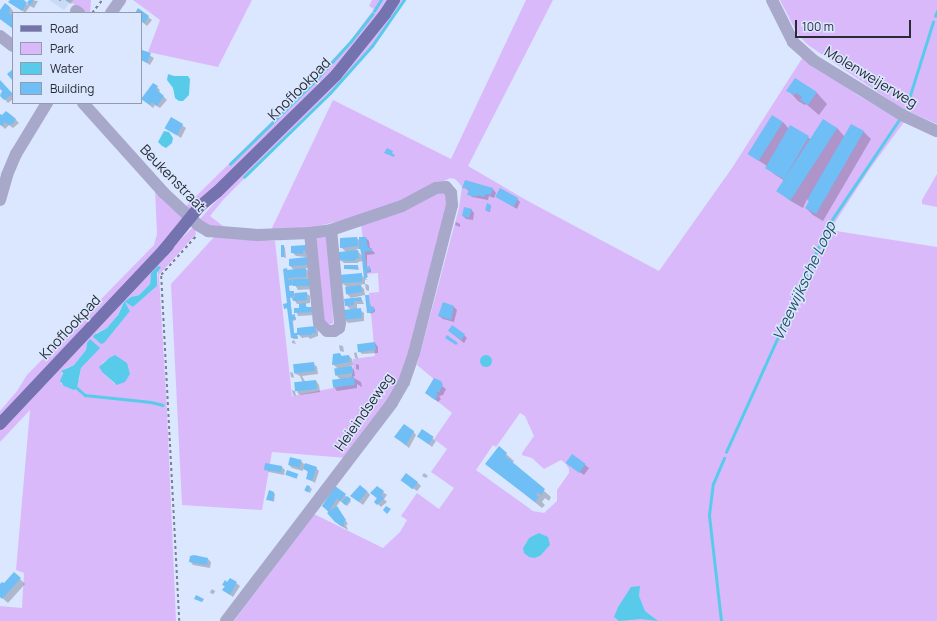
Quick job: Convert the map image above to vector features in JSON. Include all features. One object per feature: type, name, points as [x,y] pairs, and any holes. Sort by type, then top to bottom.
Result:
[{"type":"main road","name":"Knoflookpad","points":[[0,424],[162,251],[196,223],[217,192],[336,75],[394,0]]},
{"type":"street","points":[[111,12],[120,0]]},
{"type":"street","name":"Molenweijerweg","points":[[772,0],[793,42],[813,60],[902,115],[937,131]]},
{"type":"street","points":[[0,36],[12,45]]},
{"type":"street","points":[[0,200],[7,174],[16,154],[46,104]]},
{"type":"street","name":"Beukenstraat","points":[[84,104],[159,188],[196,223],[237,234],[310,234],[331,230],[402,206],[436,188],[446,187]]},
{"type":"street","name":"Heieindseweg","points":[[226,621],[392,403],[404,382],[414,353],[452,205],[452,193],[446,187]]},
{"type":"street","points":[[310,234],[319,323],[327,331],[334,331],[340,323],[331,230]]},
{"type":"path","points":[[93,12],[102,0]]},
{"type":"path","points":[[179,621],[161,275],[196,223]]},
{"type":"shaded area","points":[[49,0],[72,0],[64,10]]},
{"type":"green space","points":[[74,0],[91,0],[90,12],[85,12],[72,3]]},
{"type":"green space","points":[[133,0],[252,0],[218,67],[148,52],[160,20]]},
{"type":"green space","points":[[372,0],[389,0],[341,62],[190,214],[184,208],[311,83],[351,40],[374,9],[369,6]]},
{"type":"green space","points":[[398,0],[406,0],[373,46],[331,94],[276,146],[223,200],[210,216],[228,230],[213,229],[199,220]]},
{"type":"green space","points":[[526,0],[553,0],[468,166],[526,200],[659,271],[732,168],[803,57],[859,96],[904,122],[869,170],[830,230],[937,247],[937,621],[234,621],[314,514],[383,548],[400,532],[407,520],[401,516],[417,493],[439,509],[454,488],[431,472],[447,449],[434,439],[452,413],[431,396],[441,385],[417,365],[459,208],[462,187],[455,179],[450,178],[401,203],[345,220],[313,227],[271,230],[333,100],[451,159]],"holes":[[[520,413],[525,416],[534,436],[522,455],[532,458],[544,469],[561,460],[569,469],[569,473],[557,490],[557,501],[544,513],[533,511],[476,470],[493,445],[496,447]],[[529,538],[540,556],[535,558],[523,548]]]},
{"type":"green space","points":[[780,0],[937,0],[937,124],[901,108],[808,45],[798,35]]},
{"type":"green space","points":[[937,174],[937,207],[922,204],[922,200]]},
{"type":"green space","points":[[155,188],[186,218],[0,418],[0,411],[17,391],[27,375],[154,245],[157,234]]},
{"type":"green space","points":[[444,191],[450,197],[403,382],[347,458],[272,452],[262,510],[182,505],[171,284],[215,236],[275,241],[292,396],[338,387],[346,384],[352,376],[353,359],[375,356],[369,293],[379,292],[378,273],[367,274],[361,223]]},
{"type":"green space","points":[[194,226],[196,234],[159,275],[167,411],[176,621],[0,621],[0,606],[22,608],[24,573],[16,570],[30,410],[0,442],[0,430],[157,263]],"holes":[[[158,271],[157,286],[133,307],[125,302],[130,311],[98,341],[95,339],[96,333],[107,328],[116,318],[124,302],[134,296],[139,295],[150,284],[151,276]],[[87,343],[92,356],[81,368],[79,380],[61,384],[62,372],[66,368],[74,365],[86,350]],[[109,358],[115,384],[103,373],[102,363]]]},
{"type":"green space","points":[[326,232],[332,293],[333,323],[323,328],[314,235]]},
{"type":"water","points":[[168,74],[174,76],[188,76],[190,79],[189,95],[183,101],[179,101],[175,98],[173,88],[167,80]]},
{"type":"water","points":[[164,131],[169,132],[173,138],[172,143],[166,148],[158,142]]},
{"type":"water","points":[[158,266],[161,267],[157,273],[157,286],[133,307],[125,302],[130,311],[104,343],[101,344],[93,337],[94,335],[107,328],[118,315],[124,302],[131,297],[139,295],[150,284],[151,273]]},
{"type":"water","points":[[90,339],[100,348],[81,368],[77,388],[74,390],[64,386],[60,381],[63,373],[61,371],[74,365],[86,350],[87,343]]},
{"type":"water","points":[[115,355],[127,363],[130,374],[125,382],[117,385],[103,373],[99,367]]},
{"type":"water","points":[[488,355],[491,356],[491,366],[484,367],[481,366],[480,359],[481,356]]},
{"type":"water","points":[[539,533],[548,537],[550,545],[540,556],[535,558],[529,557],[524,553],[523,548],[529,538]]},
{"type":"water","points":[[640,586],[639,596],[645,611],[658,621],[641,619],[619,621],[614,617],[618,607],[631,587]]},
{"type":"building","points":[[10,0],[24,0],[27,3],[22,11],[8,2]]},
{"type":"building","points":[[29,0],[34,0],[30,5],[27,3]]},
{"type":"building","points":[[5,3],[10,7],[9,13],[12,15],[12,28],[0,19],[0,10]]},
{"type":"building","points":[[138,8],[149,16],[144,23],[142,22],[142,12],[136,12]]},
{"type":"building","points":[[142,50],[151,53],[147,63],[142,60]]},
{"type":"building","points":[[12,70],[12,80],[7,74]]},
{"type":"building","points":[[795,78],[817,92],[808,105],[800,100],[802,97],[796,93],[794,95],[786,91]]},
{"type":"building","points":[[0,80],[12,95],[4,100],[0,96],[2,91],[0,88]]},
{"type":"building","points":[[153,83],[158,86],[156,89],[164,96],[157,106],[152,102],[150,105],[142,100]]},
{"type":"building","points":[[6,111],[16,119],[12,124],[9,125],[5,122],[2,126],[0,125],[0,114],[2,115]]},
{"type":"building","points":[[772,115],[783,122],[759,161],[748,154]]},
{"type":"building","points":[[171,117],[183,124],[177,135],[164,128]]},
{"type":"building","points":[[823,119],[837,128],[790,200],[776,191]]},
{"type":"building","points":[[851,124],[864,131],[816,214],[805,208],[809,201],[807,200]]},
{"type":"building","points":[[790,125],[809,136],[784,179],[765,168]]},
{"type":"building","points":[[387,148],[393,151],[392,153],[395,155],[394,157],[384,153]]},
{"type":"building","points":[[465,180],[493,188],[491,195],[486,194],[484,197],[477,195],[477,197],[467,195],[469,189],[462,188]]},
{"type":"building","points":[[500,188],[518,198],[514,207],[495,197]]},
{"type":"building","points":[[487,203],[491,205],[489,212],[485,210]]},
{"type":"building","points":[[464,207],[472,209],[469,218],[462,216]]},
{"type":"building","points":[[357,237],[358,246],[340,248],[340,238]]},
{"type":"building","points":[[359,237],[366,237],[368,248],[372,248],[372,251],[364,252],[366,267],[370,266],[370,271],[366,271],[367,278],[364,279],[361,249],[359,249]]},
{"type":"building","points":[[281,245],[284,245],[284,257],[281,257]]},
{"type":"building","points":[[306,245],[306,251],[303,251],[303,254],[291,253],[291,246]]},
{"type":"building","points":[[358,250],[359,258],[355,259],[355,261],[339,260],[339,252]]},
{"type":"building","points":[[307,257],[308,265],[289,266],[289,259]]},
{"type":"building","points":[[344,265],[358,265],[358,269],[344,269]]},
{"type":"building","points":[[287,268],[288,280],[292,279],[293,285],[289,285],[289,291],[294,291],[294,296],[290,297],[292,315],[295,314],[295,319],[292,320],[294,333],[297,333],[297,338],[291,338],[287,308],[284,309],[283,304],[287,303],[283,269]]},
{"type":"building","points":[[306,268],[306,277],[288,278],[287,270]]},
{"type":"building","points":[[362,273],[362,282],[340,283],[339,275]]},
{"type":"building","points":[[293,279],[310,279],[310,286],[293,286]]},
{"type":"building","points":[[361,285],[362,292],[346,294],[345,287]]},
{"type":"building","points":[[307,292],[307,300],[293,301],[292,298],[295,297],[295,293]]},
{"type":"building","points":[[365,295],[369,295],[370,306],[374,307],[374,311],[371,313],[367,313]]},
{"type":"building","points":[[361,297],[362,301],[354,301],[354,305],[345,306],[344,299]]},
{"type":"building","points":[[443,302],[454,306],[451,320],[438,316]]},
{"type":"building","points":[[306,303],[306,307],[312,307],[313,312],[294,313],[294,308],[299,308],[299,304]]},
{"type":"building","points":[[361,308],[362,318],[344,320],[343,310]]},
{"type":"building","points":[[452,325],[465,334],[461,340],[448,331]]},
{"type":"building","points":[[315,326],[316,333],[312,333],[312,335],[297,335],[297,328]]},
{"type":"building","points":[[447,335],[458,343],[456,345],[445,338]]},
{"type":"building","points":[[375,342],[376,350],[358,352],[357,344]]},
{"type":"building","points":[[340,353],[341,356],[349,355],[350,362],[332,365],[333,354]]},
{"type":"building","points":[[314,362],[315,371],[294,373],[293,364]]},
{"type":"building","points":[[352,366],[353,373],[335,375],[334,369]]},
{"type":"building","points":[[354,377],[355,385],[333,388],[332,380]]},
{"type":"building","points":[[434,378],[441,381],[443,385],[439,392],[436,393],[438,395],[435,400],[425,393]]},
{"type":"building","points":[[316,380],[317,389],[295,391],[294,382]]},
{"type":"building","points":[[404,424],[414,431],[406,445],[394,437]]},
{"type":"building","points":[[422,429],[434,437],[429,444],[417,436]]},
{"type":"building","points":[[499,446],[507,453],[505,456],[545,489],[541,495],[538,492],[536,495],[539,497],[535,502],[485,464]]},
{"type":"building","points":[[572,454],[586,464],[579,473],[566,463]]},
{"type":"building","points":[[290,457],[302,460],[300,468],[288,465]]},
{"type":"building","points":[[265,463],[282,466],[281,472],[264,470]]},
{"type":"building","points":[[305,463],[317,467],[312,481],[306,479],[308,471],[303,469]]},
{"type":"building","points":[[287,470],[298,474],[297,479],[285,475]]},
{"type":"building","points":[[406,473],[418,482],[413,489],[401,480]]},
{"type":"building","points":[[307,485],[311,487],[308,492],[304,490]]},
{"type":"building","points":[[360,485],[367,491],[359,502],[350,496]]},
{"type":"building","points":[[335,486],[346,494],[340,501],[337,498],[329,512],[322,506]]},
{"type":"building","points":[[377,486],[384,491],[381,495],[384,498],[377,505],[374,502],[377,498],[370,493]]},
{"type":"building","points":[[269,490],[274,492],[273,501],[266,500]]},
{"type":"building","points":[[347,496],[351,499],[345,505],[342,502]]},
{"type":"building","points":[[337,506],[346,520],[344,522],[344,527],[335,522],[327,513]]},
{"type":"building","points":[[386,506],[391,509],[387,514],[383,510]]},
{"type":"building","points":[[194,555],[208,558],[207,565],[189,562],[190,556]]},
{"type":"building","points":[[14,572],[21,578],[2,599],[0,597],[0,584],[2,582],[4,583]]},
{"type":"building","points":[[230,578],[237,582],[230,595],[222,590],[225,586],[222,585],[225,580],[227,582]]},
{"type":"building","points":[[196,595],[204,599],[202,602],[194,599]]},
{"type":"waterway","points":[[374,11],[381,0]]},
{"type":"waterway","points":[[244,177],[330,93],[372,46],[404,0]]},
{"type":"waterway","name":"Vreewijksche Loop","points":[[935,16],[937,11]]},
{"type":"waterway","points":[[230,164],[312,84],[352,40],[372,14]]},
{"type":"waterway","name":"Vreewijksche Loop","points":[[906,108],[933,22]]},
{"type":"waterway","name":"Vreewijksche Loop","points":[[726,452],[829,224],[899,120]]},
{"type":"waterway","points":[[77,388],[85,395],[151,402],[163,405]]},
{"type":"waterway","name":"Vreewijksche Loop","points":[[721,621],[709,515],[713,484],[724,458]]}]
